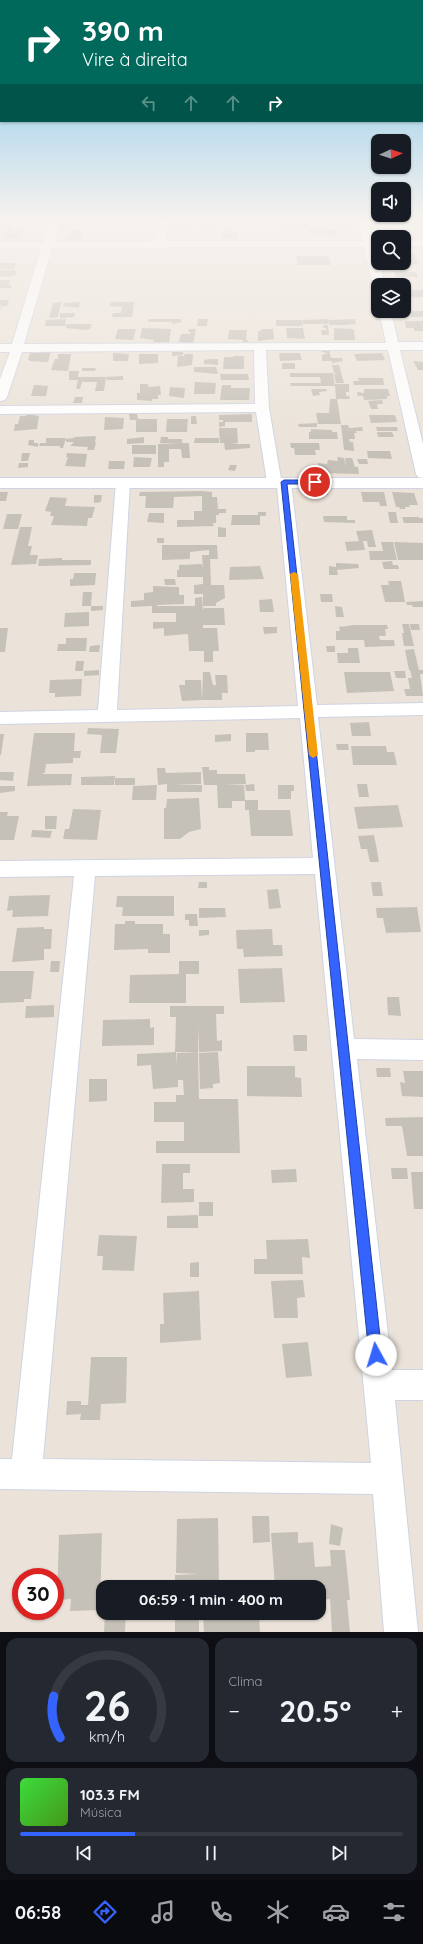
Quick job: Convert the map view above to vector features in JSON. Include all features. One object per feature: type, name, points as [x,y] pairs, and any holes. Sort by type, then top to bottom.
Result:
[{"type":"street","points":[[0,397],[17,348],[32,295]]},
{"type":"street","points":[[387,318],[423,474]]},
{"type":"street","points":[[0,348],[423,346]]},
{"type":"street","points":[[260,347],[262,408],[279,482],[308,711],[379,1385],[386,1479],[401,1632]]},
{"type":"street","points":[[0,410],[262,408]]},
{"type":"street","points":[[108,717],[123,482]]},
{"type":"street","points":[[0,483],[423,483]]},
{"type":"street","points":[[0,718],[108,717],[423,709]]},
{"type":"street","points":[[0,869],[325,866]]},
{"type":"street","points":[[85,869],[13,1474],[386,1479]]},
{"type":"street","points":[[344,1049],[423,1050]]},
{"type":"street","points":[[379,1385],[423,1385]]},
{"type":"building","points":[[411,295],[423,295],[423,297],[411,298]]},
{"type":"building","points":[[0,300],[9,300],[7,306],[2,306],[1,310]]},
{"type":"building","points":[[61,302],[58,317],[49,318],[53,303]]},
{"type":"building","points":[[80,302],[79,308],[63,306],[64,303]]},
{"type":"building","points":[[134,302],[132,317],[112,317],[113,313],[121,313],[122,307],[110,306],[110,303]]},
{"type":"building","points":[[411,311],[423,311],[423,317],[411,317]]},
{"type":"building","points":[[60,313],[75,313],[74,317],[60,318]]},
{"type":"building","points":[[66,319],[65,326],[45,326],[46,320]]},
{"type":"building","points":[[149,319],[181,319],[181,322],[172,324],[172,322],[148,322]]},
{"type":"building","points":[[198,319],[208,319],[207,326],[197,326]]},
{"type":"building","points":[[328,319],[328,324],[303,324],[303,320]]},
{"type":"building","points":[[355,319],[356,324],[344,325],[329,325],[328,320]]},
{"type":"building","points":[[276,320],[302,320],[303,326],[276,326]]},
{"type":"building","points":[[405,321],[423,321],[423,331],[414,331],[414,328],[406,328]]},
{"type":"building","points":[[66,324],[92,324],[90,329],[84,330],[66,328]]},
{"type":"building","points":[[324,325],[328,325],[329,335],[322,335],[321,330],[326,330],[326,328],[323,328]]},
{"type":"building","points":[[142,328],[171,329],[169,342],[153,342],[154,340],[140,338]]},
{"type":"building","points":[[286,328],[303,328],[305,339],[287,338]]},
{"type":"building","points":[[334,328],[354,329],[355,340],[334,340]]},
{"type":"building","points":[[118,329],[136,329],[133,340],[115,339]]},
{"type":"building","points":[[189,329],[196,329],[193,343],[179,342],[181,334],[190,334],[191,332],[188,332]]},
{"type":"building","points":[[261,329],[273,329],[274,339],[258,341],[258,331],[261,331]]},
{"type":"building","points":[[229,330],[247,330],[246,340],[248,340],[248,342],[243,342],[243,340],[228,339]]},
{"type":"building","points":[[321,349],[329,349],[331,358],[342,358],[343,361],[332,363],[332,361],[322,361],[322,355],[328,353],[322,352]]},
{"type":"building","points":[[38,351],[51,351],[48,362],[28,360],[30,353],[37,353]]},
{"type":"building","points":[[172,352],[183,352],[183,355],[172,356]]},
{"type":"building","points":[[113,353],[129,354],[128,361],[113,361]]},
{"type":"building","points":[[279,353],[300,353],[302,360],[280,361]]},
{"type":"building","points":[[382,353],[385,360],[357,361],[354,354]]},
{"type":"building","points":[[58,354],[71,354],[68,371],[51,370],[55,359],[58,359]]},
{"type":"building","points":[[139,354],[158,354],[158,363],[139,364]]},
{"type":"building","points":[[185,354],[193,354],[192,365],[177,367],[178,356],[184,356]]},
{"type":"building","points":[[244,356],[244,369],[223,369],[224,357]]},
{"type":"building","points":[[218,359],[218,365],[204,364],[204,360]]},
{"type":"building","points":[[413,361],[423,362],[423,370],[418,370]]},
{"type":"building","points":[[282,363],[295,363],[295,369],[282,369]]},
{"type":"building","points":[[332,365],[339,365],[344,383],[336,383],[334,374],[338,373],[334,373]]},
{"type":"building","points":[[194,367],[216,367],[218,374],[194,372]]},
{"type":"building","points":[[82,368],[96,368],[95,371],[82,371]]},
{"type":"building","points":[[69,371],[79,371],[78,377],[106,377],[104,391],[95,391],[97,382],[82,382],[80,389],[76,389],[78,380],[69,380]]},
{"type":"building","points":[[290,373],[333,373],[335,386],[291,386],[290,383],[321,383],[320,377],[290,377]]},
{"type":"building","points":[[220,374],[248,374],[249,380],[221,380]]},
{"type":"building","points":[[123,376],[123,380],[107,380],[106,377]]},
{"type":"building","points":[[358,378],[383,378],[384,385],[354,385],[353,381],[359,381]]},
{"type":"building","points":[[195,382],[216,383],[215,394],[194,394]]},
{"type":"building","points":[[140,384],[148,384],[148,387],[160,386],[161,395],[158,395],[158,399],[152,399],[152,401],[137,400],[137,393],[140,393]]},
{"type":"building","points":[[335,384],[349,384],[349,392],[346,392],[346,396],[349,396],[350,399],[336,399]]},
{"type":"building","points":[[34,385],[48,386],[46,396],[31,396]]},
{"type":"building","points":[[222,385],[231,385],[231,388],[250,388],[249,400],[220,400]]},
{"type":"building","points":[[170,387],[185,388],[184,398],[169,396]]},
{"type":"building","points":[[311,389],[326,389],[327,391],[319,392],[320,395],[313,396]]},
{"type":"building","points":[[364,389],[388,389],[390,396],[387,396],[387,399],[364,400],[363,396],[358,396],[357,392],[364,393]]},
{"type":"building","points":[[75,397],[83,397],[82,403],[73,403]]},
{"type":"building","points":[[330,399],[337,399],[341,424],[318,424],[316,413],[329,413]]},
{"type":"building","points":[[382,400],[383,404],[377,404],[378,409],[371,409],[368,401]]},
{"type":"building","points":[[26,414],[39,416],[37,429],[14,431],[15,424],[18,424],[20,416],[26,416]]},
{"type":"building","points":[[129,414],[137,414],[138,420],[130,420]]},
{"type":"building","points":[[252,414],[252,422],[225,422],[225,426],[219,427],[219,422],[223,422],[223,420],[219,420],[219,415]]},
{"type":"building","points":[[369,415],[395,415],[397,422],[371,423]]},
{"type":"building","points":[[191,416],[196,416],[197,424],[191,424]]},
{"type":"building","points":[[105,417],[124,418],[123,429],[104,430]]},
{"type":"building","points":[[138,419],[157,419],[157,432],[136,432],[136,421]]},
{"type":"building","points":[[167,419],[188,419],[187,432],[166,432]]},
{"type":"building","points":[[317,423],[317,427],[299,427],[298,424]]},
{"type":"building","points":[[341,425],[348,425],[349,428],[362,427],[363,431],[356,431],[357,433],[354,433],[355,439],[349,439],[350,442],[353,442],[354,451],[344,450]]},
{"type":"building","points":[[376,427],[397,427],[398,431],[377,431]]},
{"type":"building","points":[[219,428],[237,428],[238,443],[232,444],[250,444],[250,448],[225,450],[224,443],[220,443]]},
{"type":"building","points":[[311,429],[332,430],[332,432],[337,432],[338,439],[309,439],[309,432],[311,432]]},
{"type":"building","points":[[377,432],[392,432],[394,437],[378,437]]},
{"type":"building","points":[[96,436],[94,450],[87,450],[88,447],[70,446],[74,442],[66,442],[66,439]]},
{"type":"building","points":[[144,437],[144,443],[127,444],[127,439]]},
{"type":"building","points":[[161,437],[168,437],[168,439],[182,439],[182,443],[189,443],[190,458],[182,458],[181,449],[169,449],[169,462],[164,462],[164,467],[158,467],[158,444],[179,443],[160,443]]},
{"type":"building","points":[[46,438],[66,438],[63,448],[60,448],[60,446],[39,446],[40,443],[46,443]]},
{"type":"building","points":[[195,438],[219,438],[219,443],[194,443]]},
{"type":"building","points":[[29,440],[34,440],[34,443],[38,443],[38,447],[28,445]]},
{"type":"building","points":[[290,443],[319,443],[320,450],[315,450],[316,455],[295,455],[294,448],[291,448]]},
{"type":"building","points":[[132,445],[156,445],[156,454],[132,454]]},
{"type":"building","points":[[367,451],[390,451],[392,459],[368,458]]},
{"type":"building","points":[[22,453],[30,453],[28,461],[21,461]]},
{"type":"building","points":[[67,453],[87,454],[85,467],[65,466],[68,457],[66,457]]},
{"type":"building","points":[[134,457],[152,458],[150,467],[133,467]]},
{"type":"building","points":[[337,457],[344,458],[346,467],[345,458],[352,458],[355,467],[358,467],[359,474],[319,473],[318,463],[327,464],[328,460],[338,461]]},
{"type":"building","points":[[357,459],[367,459],[368,464],[359,464]]},
{"type":"building","points":[[109,461],[125,461],[124,469],[108,469]]},
{"type":"building","points":[[19,463],[28,463],[28,467],[18,468]]},
{"type":"building","points":[[230,465],[237,465],[235,471],[228,470]]},
{"type":"building","points":[[327,488],[328,495],[320,495],[320,489]]},
{"type":"building","points":[[0,492],[8,492],[6,501],[0,501]]},
{"type":"building","points":[[140,492],[212,492],[212,497],[217,497],[218,509],[226,509],[226,513],[219,513],[219,515],[216,515],[216,523],[213,523],[214,526],[177,527],[177,520],[194,520],[194,511],[202,511],[202,496],[174,497],[173,508],[145,508],[146,496],[139,496]]},
{"type":"building","points":[[361,492],[384,492],[387,506],[380,506],[379,502],[363,502]]},
{"type":"building","points":[[392,492],[414,493],[418,505],[409,505],[410,507],[405,507],[405,509],[396,507]]},
{"type":"building","points":[[94,495],[102,495],[101,502],[94,503]]},
{"type":"building","points":[[50,497],[67,498],[65,506],[95,507],[92,518],[88,518],[87,526],[51,525],[54,516],[50,516],[51,512],[45,511]]},
{"type":"building","points":[[258,512],[266,512],[266,516],[260,516],[260,525],[231,525],[232,515],[258,515]]},
{"type":"building","points":[[388,512],[396,512],[398,523],[390,523]]},
{"type":"building","points":[[149,513],[164,513],[164,523],[147,522]]},
{"type":"building","points":[[7,514],[22,514],[18,529],[3,529]]},
{"type":"building","points":[[323,516],[347,516],[347,520],[355,520],[355,523],[324,522]]},
{"type":"building","points":[[402,517],[423,518],[423,523],[404,523]]},
{"type":"building","points":[[20,527],[32,527],[28,546],[32,546],[30,555],[38,555],[36,564],[11,565]]},
{"type":"building","points":[[218,527],[226,528],[226,537],[218,537]]},
{"type":"building","points":[[372,530],[376,547],[368,547],[367,541],[363,541],[365,550],[347,551],[345,542],[359,541],[356,531]]},
{"type":"building","points":[[157,538],[164,538],[164,543],[157,543]]},
{"type":"building","points":[[381,542],[393,542],[397,560],[370,560],[369,551],[383,551]]},
{"type":"building","points":[[394,542],[423,543],[423,560],[398,560]]},
{"type":"building","points":[[162,545],[217,545],[218,559],[210,559],[211,585],[224,585],[225,598],[216,603],[216,606],[203,606],[203,594],[194,594],[194,585],[203,584],[203,577],[177,577],[179,565],[202,564],[203,569],[202,555],[209,555],[209,550],[190,552],[190,559],[162,560]]},
{"type":"building","points":[[62,558],[62,560],[91,560],[91,565],[38,566],[39,559]]},
{"type":"building","points":[[392,561],[393,565],[398,565],[399,569],[384,569],[382,562]]},
{"type":"building","points":[[336,563],[358,564],[359,568],[337,570],[338,575],[329,575],[329,566],[336,567]]},
{"type":"building","points":[[260,566],[264,579],[229,580],[230,567]]},
{"type":"building","points":[[74,573],[96,573],[95,585],[70,586],[70,579],[73,579]]},
{"type":"building","points":[[164,579],[175,579],[176,585],[165,585]]},
{"type":"building","points":[[388,581],[401,581],[405,602],[385,602],[381,585],[389,585]]},
{"type":"building","points":[[153,586],[179,587],[179,595],[184,595],[184,604],[157,606],[195,606],[195,598],[202,597],[203,610],[204,608],[224,608],[225,625],[203,625],[203,628],[217,628],[219,651],[213,651],[213,662],[204,662],[204,651],[189,651],[188,634],[164,636],[164,628],[153,629],[153,622],[176,622],[176,613],[152,613],[152,606],[131,607],[131,601],[144,600],[144,593],[153,592]]},
{"type":"building","points":[[83,592],[92,592],[91,606],[82,606]]},
{"type":"building","points":[[320,594],[332,594],[333,602],[321,602]]},
{"type":"building","points":[[272,599],[274,612],[260,612],[259,600]]},
{"type":"building","points":[[423,601],[423,607],[413,607],[412,605],[407,605],[406,602]]},
{"type":"building","points":[[91,606],[103,606],[103,610],[91,611]]},
{"type":"building","points":[[335,606],[342,607],[344,617],[336,617]]},
{"type":"building","points":[[89,612],[89,626],[64,627],[65,613]]},
{"type":"building","points":[[402,624],[409,624],[414,646],[404,646]]},
{"type":"building","points":[[410,624],[419,624],[420,630],[411,630]]},
{"type":"building","points":[[354,625],[387,625],[388,629],[385,629],[386,636],[379,636],[380,640],[394,640],[395,646],[365,647],[364,640],[336,640],[336,631],[340,631],[339,627]]},
{"type":"building","points":[[263,627],[277,627],[277,633],[264,634]]},
{"type":"building","points":[[0,628],[8,628],[5,652],[0,652]]},
{"type":"building","points":[[66,638],[87,638],[86,651],[57,651],[58,644],[66,644]]},
{"type":"building","points":[[100,645],[99,652],[89,652],[90,646]]},
{"type":"building","points":[[326,646],[335,646],[335,652],[327,652]]},
{"type":"building","points":[[348,648],[358,648],[360,663],[338,663],[337,653],[348,653]]},
{"type":"building","points":[[414,649],[419,670],[423,670],[423,674],[420,674],[423,696],[406,696],[404,689],[410,689],[408,678],[412,678],[405,650]]},
{"type":"building","points":[[76,661],[84,661],[83,671],[75,671]]},
{"type":"building","points":[[99,670],[99,675],[84,676],[84,671]]},
{"type":"building","points":[[394,671],[405,671],[406,678],[396,678]]},
{"type":"building","points":[[203,672],[210,672],[213,685],[216,685],[215,675],[227,675],[228,693],[222,693],[222,700],[202,700]]},
{"type":"building","points":[[344,672],[390,672],[394,691],[347,693]]},
{"type":"building","points":[[82,679],[81,696],[55,697],[55,693],[49,693],[50,680]]},
{"type":"building","points":[[185,680],[201,680],[202,700],[182,701],[179,685],[185,685]]},
{"type":"building","points":[[369,722],[371,736],[352,736],[350,723]]},
{"type":"building","points":[[88,728],[119,729],[116,753],[100,753],[102,735],[87,734]]},
{"type":"building","points":[[34,733],[75,733],[74,751],[81,751],[80,758],[73,758],[73,763],[46,764],[45,773],[43,773],[72,774],[71,785],[27,786]]},
{"type":"building","points":[[246,733],[268,733],[269,750],[255,750],[255,752],[246,752]]},
{"type":"building","points":[[0,734],[4,734],[1,755],[0,755]]},
{"type":"building","points":[[231,734],[231,741],[215,742],[215,735]]},
{"type":"building","points":[[336,744],[348,744],[349,750],[337,750]]},
{"type":"building","points":[[351,746],[386,746],[387,752],[394,752],[397,765],[353,765]]},
{"type":"building","points":[[202,767],[209,767],[209,770],[217,770],[217,774],[245,774],[246,784],[225,785],[244,785],[245,800],[258,800],[258,810],[290,810],[293,836],[251,836],[249,810],[245,810],[245,801],[232,801],[232,808],[218,808],[217,785],[204,785]]},
{"type":"building","points":[[157,768],[165,768],[166,773],[201,772],[201,784],[173,785],[202,785],[202,792],[167,792],[167,784],[158,785]]},
{"type":"building","points":[[0,772],[14,772],[13,781],[0,780]]},
{"type":"building","points":[[115,776],[114,785],[81,785],[81,777]]},
{"type":"building","points":[[115,778],[135,778],[135,785],[115,785]]},
{"type":"building","points":[[254,784],[255,791],[246,791],[245,785]]},
{"type":"building","points":[[357,784],[367,784],[369,797],[359,797]]},
{"type":"building","points":[[157,785],[156,800],[132,800],[133,786]]},
{"type":"building","points":[[278,785],[294,785],[294,791],[291,791],[291,799],[278,799]]},
{"type":"building","points":[[0,786],[15,786],[15,791],[0,793]]},
{"type":"building","points":[[199,798],[201,829],[189,832],[180,839],[164,839],[164,808],[166,808],[167,799]]},
{"type":"building","points":[[398,805],[403,827],[358,829],[354,807]]},
{"type":"building","points":[[73,809],[101,810],[97,840],[63,839],[65,829],[69,829]]},
{"type":"building","points":[[0,812],[8,812],[7,816],[19,816],[14,840],[0,840]]},
{"type":"building","points":[[45,816],[57,816],[56,829],[45,829]]},
{"type":"building","points":[[32,830],[52,831],[50,838],[31,837]]},
{"type":"building","points":[[374,835],[379,862],[370,862],[367,849],[361,849],[358,836]]},
{"type":"building","points":[[199,882],[207,882],[207,888],[198,888]]},
{"type":"building","points":[[371,882],[381,882],[383,896],[373,896]]},
{"type":"building","points":[[278,889],[281,908],[269,909],[267,890]]},
{"type":"building","points":[[50,895],[48,916],[12,917],[13,910],[7,911],[9,896]]},
{"type":"building","points":[[117,896],[174,896],[174,916],[122,916],[123,907],[116,907]]},
{"type":"building","points":[[417,907],[421,932],[386,933],[383,918],[377,918],[376,908]]},
{"type":"building","points":[[199,908],[225,908],[226,917],[199,918]]},
{"type":"building","points":[[185,914],[197,914],[198,926],[189,926],[189,920],[185,920]]},
{"type":"building","points":[[125,921],[135,921],[135,924],[163,924],[163,934],[170,934],[170,953],[148,953],[148,949],[114,950],[115,924],[125,924]]},
{"type":"building","points":[[44,927],[44,929],[52,929],[51,949],[44,949],[44,960],[12,962],[17,928]]},
{"type":"building","points":[[272,929],[273,945],[282,945],[283,956],[244,957],[243,949],[237,949],[236,930]]},
{"type":"building","points":[[199,930],[209,930],[209,935],[199,936]]},
{"type":"building","points":[[51,961],[60,961],[59,972],[50,972]]},
{"type":"building","points":[[179,961],[199,961],[199,974],[186,974],[186,1003],[129,1003],[130,975],[179,974]]},
{"type":"building","points":[[282,968],[285,1002],[240,1003],[238,969]]},
{"type":"building","points":[[0,971],[34,971],[31,999],[24,999],[24,1002],[0,1003]]},
{"type":"building","points":[[387,997],[399,997],[401,1016],[388,1015]]},
{"type":"building","points":[[54,1005],[54,1017],[25,1018],[26,1006]]},
{"type":"building","points":[[170,1006],[224,1006],[224,1014],[216,1014],[217,1041],[222,1040],[222,1051],[199,1052],[198,1025],[198,1052],[175,1052],[176,1017],[170,1017]]},
{"type":"building","points":[[150,1019],[150,1028],[154,1027],[154,1045],[102,1046],[103,1020]]},
{"type":"building","points":[[293,1035],[307,1035],[307,1051],[294,1051]]},
{"type":"building","points":[[176,1052],[177,1064],[177,1053],[198,1052],[199,1099],[238,1099],[240,1153],[156,1153],[156,1141],[184,1141],[184,1122],[154,1122],[154,1102],[176,1102],[176,1095],[184,1095],[183,1080],[178,1080],[178,1087],[153,1089],[151,1065],[137,1066],[137,1054]]},
{"type":"building","points":[[218,1052],[220,1083],[213,1084],[213,1088],[200,1089],[199,1053]]},
{"type":"building","points":[[247,1066],[295,1066],[295,1077],[301,1078],[302,1097],[247,1096]]},
{"type":"building","points":[[376,1068],[390,1068],[391,1077],[377,1077]]},
{"type":"building","points":[[403,1071],[423,1071],[423,1097],[402,1096],[400,1082],[405,1083]]},
{"type":"building","points":[[89,1079],[107,1079],[107,1101],[89,1102]]},
{"type":"building","points":[[423,1117],[423,1156],[407,1156],[402,1126],[386,1126],[385,1118]]},
{"type":"building","points":[[162,1164],[190,1164],[190,1173],[183,1173],[183,1189],[194,1189],[194,1202],[161,1203]]},
{"type":"building","points":[[391,1168],[407,1168],[408,1179],[392,1179]]},
{"type":"building","points":[[296,1169],[297,1182],[272,1183],[271,1170]]},
{"type":"building","points":[[411,1172],[423,1172],[423,1209],[414,1209]]},
{"type":"building","points":[[199,1202],[213,1202],[213,1216],[199,1216]]},
{"type":"building","points":[[198,1215],[198,1228],[167,1228],[167,1216]]},
{"type":"building","points":[[99,1235],[137,1236],[134,1271],[102,1270],[103,1256],[97,1256]]},
{"type":"building","points":[[308,1239],[310,1258],[302,1257],[303,1274],[254,1274],[254,1259],[267,1259],[266,1240]]},
{"type":"building","points":[[199,1262],[199,1277],[190,1277],[190,1263]]},
{"type":"building","points":[[303,1280],[305,1297],[297,1298],[298,1318],[274,1318],[271,1281]]},
{"type":"building","points":[[199,1291],[201,1340],[160,1343],[160,1324],[164,1324],[163,1293]]},
{"type":"building","points":[[308,1342],[312,1376],[286,1378],[282,1344]]},
{"type":"building","points":[[91,1357],[127,1357],[126,1403],[101,1404],[100,1420],[80,1420],[81,1414],[66,1415],[67,1401],[81,1401],[81,1405],[88,1405]]},
{"type":"building","points":[[252,1516],[269,1516],[270,1542],[253,1543]]},
{"type":"building","points":[[218,1518],[219,1580],[175,1580],[175,1575],[199,1574],[176,1573],[177,1519]]},
{"type":"building","points":[[331,1524],[343,1528],[340,1546],[329,1544]]},
{"type":"building","points":[[298,1532],[298,1543],[313,1542],[315,1567],[331,1566],[330,1550],[345,1550],[350,1600],[347,1600],[350,1632],[332,1632],[330,1599],[326,1599],[326,1580],[274,1580],[271,1533]]},
{"type":"building","points":[[102,1533],[101,1580],[96,1580],[96,1610],[70,1611],[71,1599],[64,1600],[64,1568],[58,1568],[59,1535]]},
{"type":"building","points":[[105,1620],[126,1620],[125,1632],[104,1632]]},
{"type":"building","points":[[175,1620],[199,1620],[199,1632],[175,1632]]},
{"type":"building","points":[[203,1620],[259,1620],[260,1632],[204,1632]]},
{"type":"slow traffic","points":[[294,574],[313,755]]},
{"type":"route","points":[[315,482],[284,482],[376,1355]]}]
